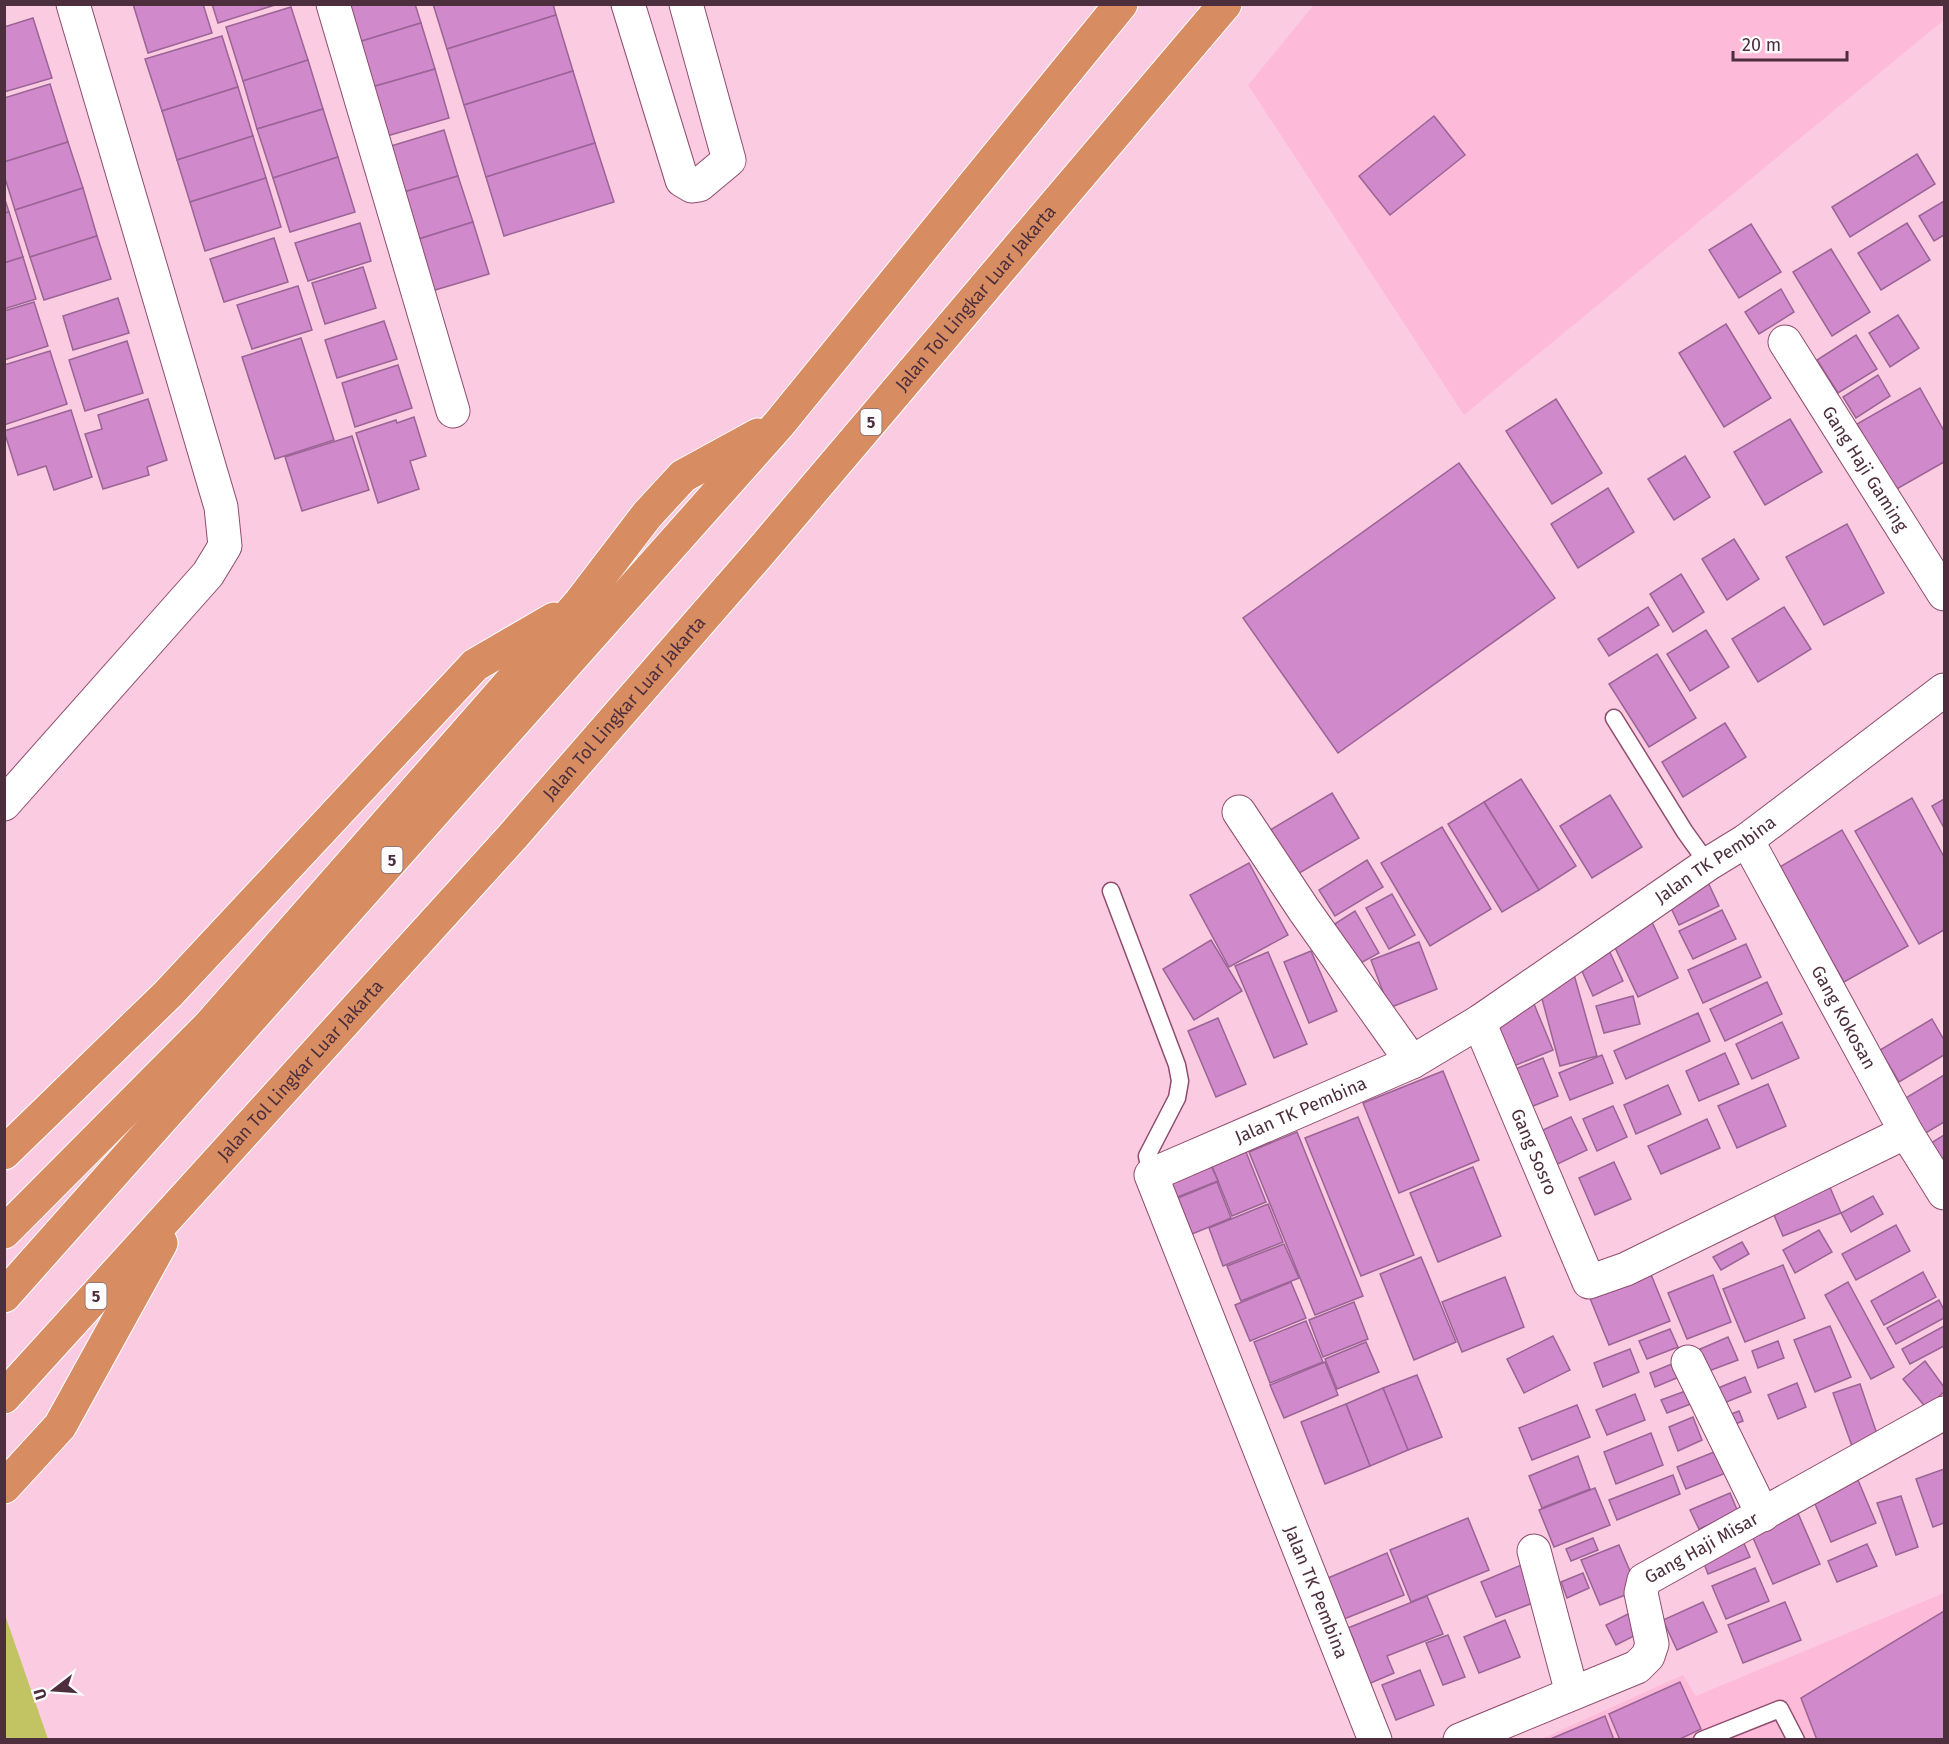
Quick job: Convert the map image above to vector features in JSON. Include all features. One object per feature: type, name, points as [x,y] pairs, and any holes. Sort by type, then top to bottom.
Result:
[{"type":"highway","name":"5","points":[[4,1296],[779,424],[1121,4]]},
{"type":"highway","name":"Jalan Tol Lingkar Luar Jakarta","points":[[4,1397],[521,827],[762,550],[1225,4]]},
{"type":"highway","points":[[4,1232],[210,1025],[579,604],[647,515],[684,476],[779,424]]},
{"type":"highway","points":[[4,1153],[168,994],[475,665],[579,604]]},
{"type":"highway","points":[[4,1487],[60,1426],[188,1195]]},
{"type":"street","points":[[4,804],[208,574],[225,546],[221,507],[73,4]]},
{"type":"street","points":[[333,4],[453,411]]},
{"type":"street","points":[[628,4],[682,180],[692,186],[699,185],[729,160],[686,4]]},
{"type":"street","name":"Gang Haji Gaming","points":[[1785,342],[1944,594]]},
{"type":"street","name":"Jalan TK Pembina","points":[[1375,1740],[1151,1175],[1412,1062],[1479,1022],[1708,864],[1747,840],[1944,690]]},
{"type":"street","points":[[1239,812],[1304,910],[1412,1062]]},
{"type":"street","name":"Gang Kokosan","points":[[1747,840],[1906,1132],[1944,1192]]},
{"type":"street","name":"Gang Sosro","points":[[1479,1022],[1589,1282],[1626,1269],[1906,1132]]},
{"type":"street","points":[[1688,1362],[1763,1515]]},
{"type":"street","name":"Gang Haji Misar","points":[[1460,1740],[1637,1667],[1648,1656],[1652,1644],[1641,1593],[1644,1580],[1944,1413]]},
{"type":"street","points":[[1534,1551],[1572,1693]]},
{"type":"lane","points":[[1614,718],[1685,832],[1708,864]]},
{"type":"lane","points":[[1111,891],[1173,1054],[1180,1081],[1177,1098],[1147,1156],[1151,1175]]},
{"type":"lane","points":[[1702,1740],[1780,1709],[1796,1740]]},
{"type":"shaded area","points":[[1314,5],[1944,5],[1944,20],[1464,415],[1248,85]]},
{"type":"shaded area","points":[[1944,1593],[1944,1739],[1539,1740],[1683,1675],[1696,1696]]},
{"type":"shaded area","points":[[5,1615],[48,1739],[5,1739]]},
{"type":"building","points":[[133,4],[203,4],[212,33],[148,53]]},
{"type":"building","points":[[212,4],[278,4],[218,23]]},
{"type":"building","points":[[341,4],[415,4],[421,23],[352,44]]},
{"type":"building","points":[[433,4],[553,4],[556,15],[447,49]]},
{"type":"building","points":[[291,7],[308,60],[243,81],[226,27]]},
{"type":"building","points":[[556,15],[573,71],[464,105],[447,49]]},
{"type":"building","points":[[33,18],[52,78],[4,92],[4,27]]},
{"type":"building","points":[[421,23],[435,69],[365,89],[352,44]]},
{"type":"building","points":[[222,36],[238,87],[162,111],[145,59]]},
{"type":"building","points":[[308,60],[323,109],[257,129],[243,81]]},
{"type":"building","points":[[435,69],[449,118],[380,138],[365,89]]},
{"type":"building","points":[[573,71],[595,143],[486,177],[464,105]]},
{"type":"building","points":[[50,84],[68,142],[4,162],[4,98]]},
{"type":"building","points":[[238,87],[253,136],[177,160],[162,111]]},
{"type":"building","points":[[323,109],[338,157],[273,178],[257,129]]},
{"type":"building","points":[[1434,116],[1465,155],[1390,215],[1359,176]]},
{"type":"building","points":[[444,130],[458,176],[394,195],[381,149]]},
{"type":"building","points":[[253,136],[266,178],[190,202],[177,160]]},
{"type":"building","points":[[68,142],[83,188],[15,210],[4,175],[4,162]]},
{"type":"building","points":[[595,143],[614,202],[504,236],[486,177]]},
{"type":"building","points":[[1917,154],[1935,184],[1850,237],[1832,207]]},
{"type":"building","points":[[338,157],[355,212],[290,232],[273,178]]},
{"type":"building","points":[[458,176],[473,222],[409,242],[394,195]]},
{"type":"building","points":[[266,178],[281,227],[205,251],[190,202]]},
{"type":"building","points":[[83,188],[97,236],[30,257],[15,210]]},
{"type":"building","points":[[4,197],[9,212],[4,213]]},
{"type":"building","points":[[1944,201],[1944,235],[1934,241],[1919,216]]},
{"type":"building","points":[[9,212],[23,257],[4,263],[4,213]]},
{"type":"building","points":[[473,222],[489,274],[425,293],[409,242]]},
{"type":"building","points":[[360,223],[371,261],[308,281],[295,243]]},
{"type":"building","points":[[1907,223],[1930,260],[1881,290],[1858,253]]},
{"type":"building","points":[[1751,224],[1781,272],[1739,298],[1709,250]]},
{"type":"building","points":[[97,236],[111,279],[44,300],[30,257]]},
{"type":"building","points":[[274,238],[288,282],[224,302],[210,259]]},
{"type":"building","points":[[1831,249],[1870,312],[1832,336],[1793,272]]},
{"type":"building","points":[[23,257],[36,299],[4,309],[4,263]]},
{"type":"building","points":[[363,267],[376,308],[325,324],[312,283]]},
{"type":"building","points":[[298,286],[312,330],[252,349],[237,305]]},
{"type":"building","points":[[1781,289],[1794,312],[1759,334],[1745,312]]},
{"type":"building","points":[[118,298],[129,333],[73,350],[63,316]]},
{"type":"building","points":[[34,302],[48,346],[4,360],[4,311]]},
{"type":"building","points":[[1898,315],[1919,348],[1890,367],[1869,333]]},
{"type":"building","points":[[384,321],[397,359],[337,378],[325,340]]},
{"type":"building","points":[[1726,324],[1771,398],[1724,427],[1679,353]]},
{"type":"building","points":[[1856,335],[1877,369],[1838,393],[1817,360]]},
{"type":"building","points":[[301,338],[334,440],[275,459],[242,357]]},
{"type":"building","points":[[127,341],[143,393],[85,411],[69,360]]},
{"type":"building","points":[[50,351],[67,404],[4,425],[4,365]]},
{"type":"building","points":[[398,365],[412,408],[355,427],[342,383]]},
{"type":"building","points":[[1878,375],[1890,396],[1856,418],[1843,397]]},
{"type":"building","points":[[1920,388],[1944,431],[1944,462],[1895,490],[1857,424]]},
{"type":"building","points":[[148,399],[167,460],[147,467],[149,475],[103,489],[85,434],[102,429],[98,415]]},
{"type":"building","points":[[1556,399],[1602,473],[1552,504],[1506,431]]},
{"type":"building","points":[[71,410],[92,477],[54,490],[46,466],[18,475],[4,431]]},
{"type":"building","points":[[414,417],[426,456],[410,461],[419,489],[378,503],[356,433],[396,420],[397,423]]},
{"type":"building","points":[[1790,419],[1822,472],[1765,505],[1734,452]]},
{"type":"building","points":[[352,436],[369,490],[302,511],[285,457]]},
{"type":"building","points":[[1685,456],[1710,497],[1674,520],[1648,479]]},
{"type":"building","points":[[1459,463],[1555,598],[1338,753],[1243,618]]},
{"type":"building","points":[[1608,488],[1634,532],[1578,568],[1551,524]]},
{"type":"building","points":[[1847,524],[1884,593],[1824,625],[1786,557]]},
{"type":"building","points":[[1734,539],[1759,579],[1727,600],[1702,559]]},
{"type":"building","points":[[1681,574],[1704,612],[1673,632],[1650,594]]},
{"type":"building","points":[[1648,607],[1659,625],[1609,656],[1598,639]]},
{"type":"building","points":[[1784,607],[1811,649],[1758,682],[1732,639]]},
{"type":"building","points":[[1706,630],[1729,667],[1690,691],[1667,654]]},
{"type":"building","points":[[1657,654],[1696,718],[1649,747],[1609,684]]},
{"type":"building","points":[[1725,723],[1746,757],[1683,797],[1662,762]]},
{"type":"building","points":[[1521,779],[1576,866],[1539,890],[1484,802]]},
{"type":"building","points":[[1332,793],[1359,838],[1296,875],[1270,830]]},
{"type":"building","points":[[1610,795],[1642,847],[1592,878],[1560,826]]},
{"type":"building","points":[[1912,798],[1944,857],[1944,930],[1919,944],[1855,831]]},
{"type":"building","points":[[1944,799],[1944,828],[1932,806]]},
{"type":"building","points":[[1484,802],[1539,890],[1502,912],[1448,824]]},
{"type":"building","points":[[1442,827],[1491,909],[1430,946],[1381,863]]},
{"type":"building","points":[[1842,830],[1908,946],[1844,982],[1778,868]]},
{"type":"building","points":[[1367,860],[1383,887],[1335,916],[1319,890]]},
{"type":"building","points":[[1249,863],[1288,935],[1229,967],[1190,895]]},
{"type":"building","points":[[1705,876],[1719,906],[1679,925],[1665,895]]},
{"type":"building","points":[[1392,894],[1415,935],[1389,949],[1366,908]]},
{"type":"building","points":[[1722,910],[1736,939],[1693,959],[1679,931]]},
{"type":"building","points":[[1355,911],[1379,953],[1357,965],[1333,925]]},
{"type":"building","points":[[1652,922],[1678,978],[1638,997],[1612,941]]},
{"type":"building","points":[[1211,940],[1242,991],[1194,1020],[1163,969]]},
{"type":"building","points":[[1419,942],[1437,989],[1389,1008],[1371,960]]},
{"type":"building","points":[[1746,944],[1761,977],[1703,1003],[1688,970]]},
{"type":"building","points":[[1608,948],[1623,981],[1593,996],[1578,962]]},
{"type":"building","points":[[1311,951],[1337,1011],[1309,1023],[1284,962]]},
{"type":"building","points":[[1268,952],[1307,1044],[1274,1058],[1235,966]]},
{"type":"building","points":[[1573,971],[1597,1056],[1560,1066],[1538,984]]},
{"type":"building","points":[[1767,982],[1782,1014],[1725,1041],[1710,1009]]},
{"type":"building","points":[[1633,996],[1640,1024],[1604,1033],[1596,1006]]},
{"type":"building","points":[[1534,1004],[1553,1050],[1504,1070],[1486,1023]]},
{"type":"building","points":[[1698,1013],[1710,1041],[1626,1079],[1614,1051]]},
{"type":"building","points":[[1218,1018],[1246,1084],[1216,1097],[1188,1031]]},
{"type":"building","points":[[1932,1019],[1944,1040],[1944,1055],[1899,1082],[1880,1050]]},
{"type":"building","points":[[1782,1022],[1799,1058],[1752,1079],[1736,1044]]},
{"type":"building","points":[[1725,1053],[1739,1084],[1699,1101],[1686,1071]]},
{"type":"building","points":[[1602,1055],[1613,1083],[1570,1100],[1559,1073]]},
{"type":"building","points":[[1543,1058],[1558,1096],[1518,1112],[1503,1074]]},
{"type":"building","points":[[1443,1071],[1479,1160],[1399,1193],[1363,1103]]},
{"type":"building","points":[[1944,1075],[1944,1122],[1924,1134],[1904,1099]]},
{"type":"building","points":[[1768,1084],[1786,1126],[1737,1148],[1718,1106]]},
{"type":"building","points":[[1668,1085],[1681,1114],[1636,1134],[1624,1105]]},
{"type":"building","points":[[1613,1106],[1627,1137],[1597,1151],[1583,1119]]},
{"type":"building","points":[[1358,1117],[1414,1255],[1361,1276],[1305,1138]]},
{"type":"building","points":[[1571,1117],[1587,1150],[1545,1170],[1530,1136]]},
{"type":"building","points":[[1707,1119],[1720,1148],[1661,1174],[1648,1146]]},
{"type":"building","points":[[1297,1132],[1363,1296],[1315,1315],[1249,1152]]},
{"type":"building","points":[[1944,1135],[1944,1161],[1943,1162],[1931,1143]]},
{"type":"building","points":[[1244,1147],[1266,1202],[1232,1216],[1210,1161]]},
{"type":"building","points":[[1208,1159],[1218,1181],[1165,1202],[1156,1180]]},
{"type":"building","points":[[1614,1162],[1631,1199],[1595,1215],[1579,1178]]},
{"type":"building","points":[[1473,1167],[1501,1236],[1438,1262],[1410,1193]]},
{"type":"building","points":[[1826,1178],[1841,1213],[1783,1236],[1768,1201]]},
{"type":"building","points":[[1217,1182],[1231,1218],[1192,1234],[1178,1198]]},
{"type":"building","points":[[1873,1196],[1883,1214],[1851,1232],[1841,1213]]},
{"type":"building","points":[[1268,1204],[1283,1242],[1223,1266],[1209,1228]]},
{"type":"building","points":[[1896,1225],[1910,1251],[1856,1280],[1842,1254]]},
{"type":"building","points":[[1819,1230],[1832,1252],[1795,1273],[1783,1250]]},
{"type":"building","points":[[1742,1242],[1749,1254],[1721,1270],[1713,1257]]},
{"type":"building","points":[[1284,1244],[1299,1278],[1241,1301],[1227,1266]]},
{"type":"building","points":[[1421,1257],[1456,1342],[1414,1360],[1380,1274]]},
{"type":"building","points":[[1783,1265],[1805,1318],[1745,1342],[1723,1289]]},
{"type":"building","points":[[1650,1272],[1670,1321],[1609,1345],[1589,1296]]},
{"type":"building","points":[[1923,1272],[1936,1297],[1884,1325],[1871,1301]]},
{"type":"building","points":[[1713,1275],[1731,1322],[1687,1339],[1668,1293]]},
{"type":"building","points":[[1505,1277],[1524,1327],[1462,1352],[1442,1302]]},
{"type":"building","points":[[1291,1282],[1306,1318],[1250,1341],[1235,1305]]},
{"type":"building","points":[[1848,1282],[1894,1367],[1871,1379],[1825,1295]]},
{"type":"building","points":[[1939,1300],[1944,1310],[1944,1318],[1896,1344],[1887,1328]]},
{"type":"building","points":[[1354,1302],[1368,1339],[1323,1357],[1309,1320]]},
{"type":"building","points":[[1306,1321],[1323,1362],[1270,1383],[1254,1342]]},
{"type":"building","points":[[1830,1326],[1851,1377],[1815,1392],[1794,1340]]},
{"type":"building","points":[[1944,1326],[1944,1346],[1910,1364],[1902,1349]]},
{"type":"building","points":[[1670,1329],[1678,1347],[1647,1359],[1639,1341]]},
{"type":"building","points":[[1553,1336],[1570,1370],[1524,1393],[1507,1359]]},
{"type":"building","points":[[1728,1337],[1738,1360],[1706,1372],[1698,1350]]},
{"type":"building","points":[[1778,1341],[1784,1358],[1758,1368],[1752,1351]]},
{"type":"building","points":[[1366,1342],[1379,1372],[1337,1389],[1325,1359]]},
{"type":"building","points":[[1630,1349],[1639,1372],[1603,1387],[1594,1363]]},
{"type":"building","points":[[1679,1361],[1684,1375],[1655,1387],[1650,1373]]},
{"type":"building","points":[[1925,1361],[1944,1387],[1944,1392],[1926,1408],[1903,1379]]},
{"type":"building","points":[[1325,1362],[1338,1395],[1284,1418],[1270,1385]]},
{"type":"building","points":[[1417,1375],[1442,1437],[1408,1450],[1383,1388]]},
{"type":"building","points":[[1745,1377],[1751,1392],[1724,1403],[1718,1388]]},
{"type":"building","points":[[1797,1383],[1806,1407],[1778,1419],[1768,1395]]},
{"type":"building","points":[[1860,1384],[1878,1437],[1852,1446],[1833,1393]]},
{"type":"building","points":[[1383,1388],[1408,1450],[1370,1466],[1346,1404]]},
{"type":"building","points":[[1691,1389],[1696,1402],[1667,1413],[1661,1400]]},
{"type":"building","points":[[1635,1394],[1645,1420],[1607,1435],[1596,1410]]},
{"type":"building","points":[[1346,1404],[1370,1466],[1325,1484],[1301,1422]]},
{"type":"building","points":[[1577,1405],[1590,1437],[1532,1460],[1519,1428]]},
{"type":"building","points":[[1739,1411],[1743,1421],[1725,1428],[1721,1418]]},
{"type":"building","points":[[1693,1417],[1702,1440],[1678,1451],[1669,1427]]},
{"type":"building","points":[[1651,1433],[1663,1465],[1616,1484],[1604,1452]]},
{"type":"building","points":[[1724,1448],[1733,1470],[1686,1489],[1677,1467]]},
{"type":"building","points":[[1578,1456],[1590,1489],[1542,1508],[1529,1476]]},
{"type":"building","points":[[1944,1469],[1944,1523],[1933,1527],[1916,1479]]},
{"type":"building","points":[[1855,1473],[1876,1523],[1831,1542],[1810,1492]]},
{"type":"building","points":[[1673,1475],[1680,1494],[1617,1520],[1609,1500]]},
{"type":"building","points":[[1595,1488],[1610,1525],[1554,1547],[1539,1510]]},
{"type":"building","points":[[1730,1493],[1738,1512],[1699,1529],[1690,1510]]},
{"type":"building","points":[[1901,1496],[1918,1547],[1896,1555],[1877,1503]]},
{"type":"building","points":[[1797,1511],[1820,1564],[1773,1584],[1750,1531]]},
{"type":"building","points":[[1468,1518],[1489,1570],[1411,1602],[1390,1550]]},
{"type":"building","points":[[1593,1538],[1598,1550],[1571,1561],[1566,1549]]},
{"type":"building","points":[[1742,1539],[1750,1557],[1708,1574],[1701,1556]]},
{"type":"building","points":[[1867,1544],[1877,1566],[1837,1582],[1828,1561]]},
{"type":"building","points":[[1619,1545],[1638,1590],[1600,1605],[1581,1560]]},
{"type":"building","points":[[1387,1553],[1404,1595],[1339,1621],[1321,1581]]},
{"type":"building","points":[[1526,1563],[1541,1600],[1496,1617],[1481,1582]]},
{"type":"building","points":[[1755,1568],[1769,1601],[1726,1619],[1712,1586]]},
{"type":"building","points":[[1583,1573],[1589,1588],[1567,1598],[1561,1582]]},
{"type":"building","points":[[1427,1596],[1443,1634],[1387,1656],[1394,1673],[1366,1685],[1349,1642],[1354,1640],[1348,1628]]},
{"type":"building","points":[[1703,1602],[1717,1632],[1677,1650],[1663,1620]]},
{"type":"building","points":[[1785,1602],[1801,1640],[1743,1663],[1728,1625]]},
{"type":"building","points":[[1944,1611],[1944,1740],[1817,1740],[1801,1698]]},
{"type":"building","points":[[1630,1613],[1640,1633],[1616,1645],[1606,1625]]},
{"type":"building","points":[[1505,1620],[1520,1657],[1479,1673],[1464,1637]]},
{"type":"building","points":[[1448,1635],[1465,1677],[1443,1685],[1426,1643]]},
{"type":"building","points":[[1420,1670],[1434,1705],[1396,1720],[1382,1685]]},
{"type":"building","points":[[1680,1682],[1701,1729],[1678,1740],[1620,1740],[1609,1714]]},
{"type":"building","points":[[1605,1716],[1614,1740],[1548,1740]]}]
